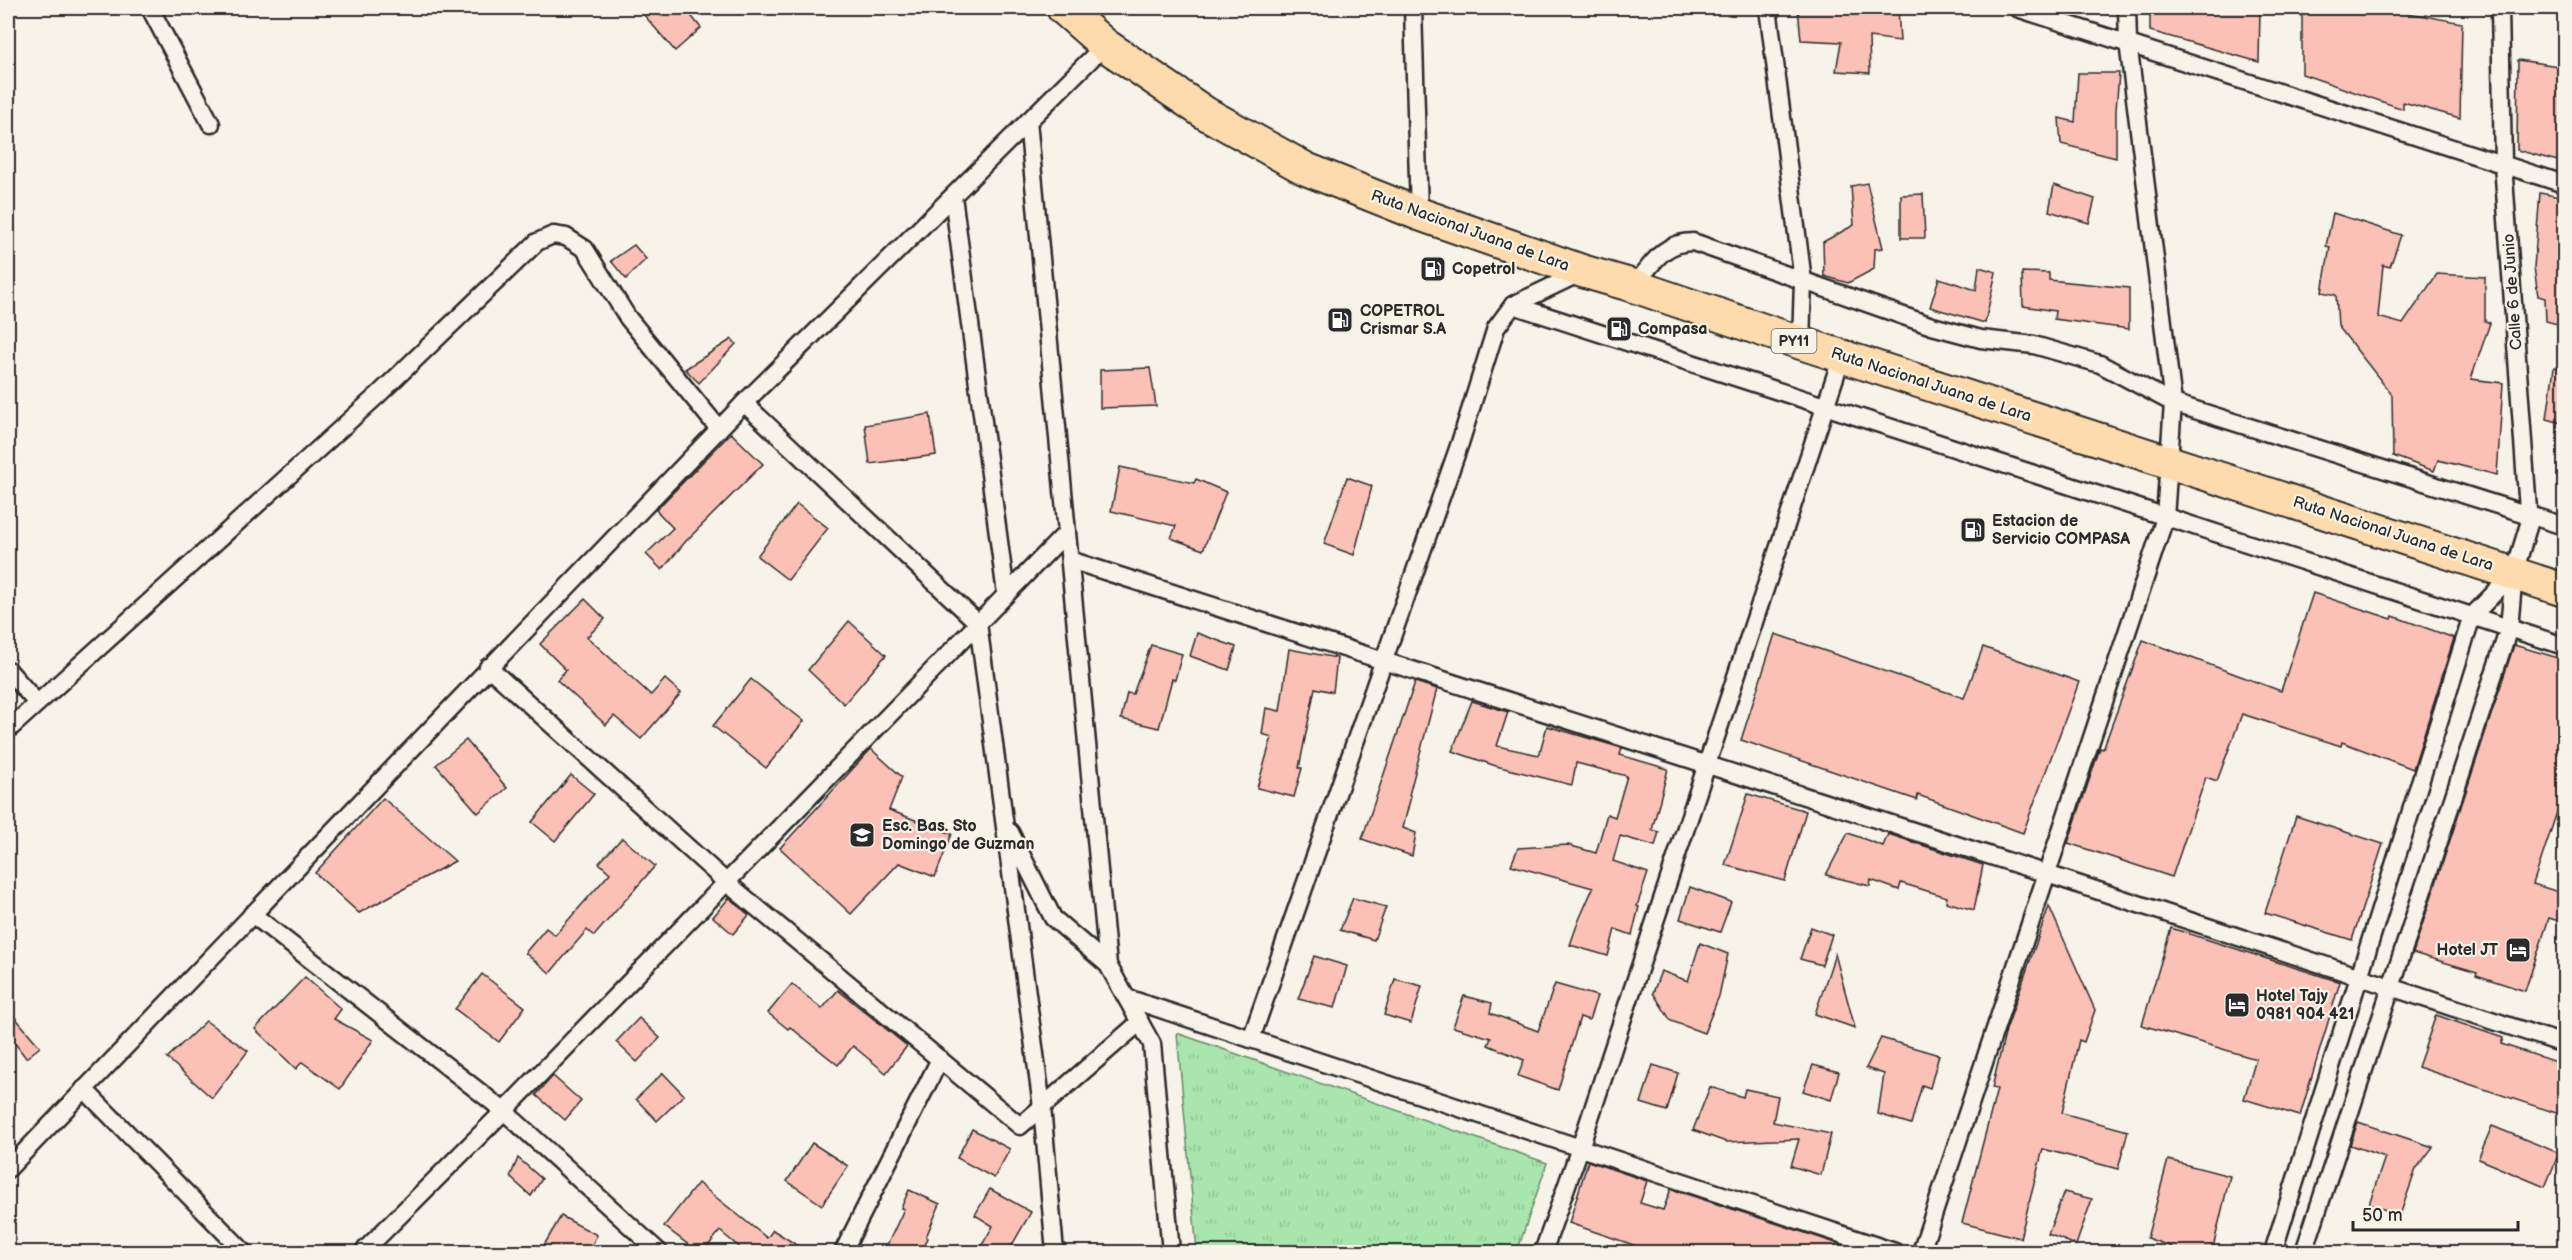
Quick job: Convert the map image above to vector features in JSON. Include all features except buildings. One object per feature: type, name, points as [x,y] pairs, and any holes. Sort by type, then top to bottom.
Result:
[{"type":"highway","name":"Ruta Nacional Juana de Lara","points":[[1063,8],[1106,45],[1205,113],[1306,169],[1419,214],[1582,272],[1634,286],[1801,343],[2170,460],[2565,590]]},
{"type":"street","points":[[150,8],[211,124]]},
{"type":"street","points":[[1413,8],[1419,214]]},
{"type":"street","points":[[1768,8],[1803,281],[1801,343]]},
{"type":"street","points":[[2017,8],[2565,184]]},
{"type":"street","points":[[1921,1252],[2165,518],[2173,403],[2128,42],[2127,8]]},
{"type":"street","name":"Calle 6 de Junio","points":[[2304,1252],[2509,628],[2514,573],[2529,524],[2503,164],[2500,8]]},
{"type":"street","points":[[8,1169],[744,403],[1106,45]]},
{"type":"street","points":[[1028,121],[1108,965]]},
{"type":"street","points":[[953,196],[1006,594]]},
{"type":"street","points":[[8,730],[379,394],[537,242],[553,235],[566,237],[585,249],[628,318],[719,429]]},
{"type":"street","points":[[1634,286],[1665,249],[1681,242],[1693,242],[1932,326],[1981,339],[2034,345],[2100,364],[2173,403],[2565,526]]},
{"type":"street","points":[[1251,1039],[1460,444],[1496,328],[1513,305],[1582,272]]},
{"type":"street","points":[[1513,305],[2565,646]]},
{"type":"street","points":[[1544,1252],[1842,356]]},
{"type":"street","points":[[744,403],[978,623],[1042,1107],[1055,1252]]},
{"type":"street","points":[[363,1252],[504,1111],[1067,532]]},
{"type":"street","points":[[1070,560],[2047,874],[2565,1044]]},
{"type":"street","points":[[2273,1252],[2472,616],[2514,573]]},
{"type":"street","points":[[488,668],[726,882],[1020,1126],[1140,1022]]},
{"type":"street","points":[[8,670],[37,703]]},
{"type":"street","points":[[1005,821],[1053,918],[1108,965],[1152,1044],[1171,1252]]},
{"type":"street","points":[[252,914],[504,1111],[659,1252]]},
{"type":"street","points":[[1127,998],[1895,1252]]},
{"type":"street","points":[[843,1252],[940,1059]]},
{"type":"street","points":[[84,1089],[244,1252]]},
{"type":"green space","points":[[1177,1033],[1547,1163],[1517,1252],[1197,1252]]},
{"type":"place","name":"Copetrol","points":[[1433,269]]},
{"type":"place","name":"COPETROL Crismar S.A","points":[[1340,320]]},
{"type":"place","name":"Compasa","points":[[1619,329]]},
{"type":"place","name":"Estacion de Servicio COMPASA","points":[[1973,530]]},
{"type":"place","name":"Esc. Bas. Sto Domingo de Guzman","points":[[862,835]]},
{"type":"place","name":"Hotel JT","points":[[2518,950]]},
{"type":"place","name":"Hotel Tajy 0981 904 421","points":[[2237,1005]]}]
